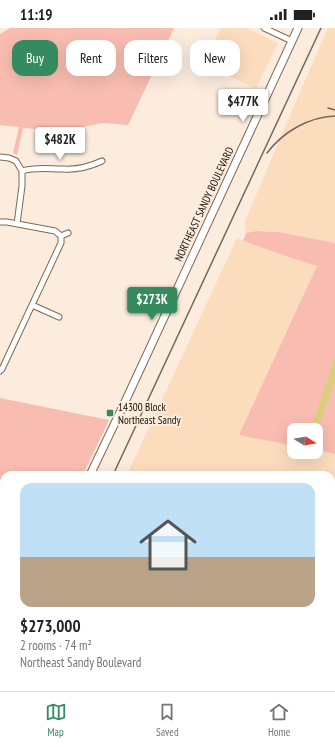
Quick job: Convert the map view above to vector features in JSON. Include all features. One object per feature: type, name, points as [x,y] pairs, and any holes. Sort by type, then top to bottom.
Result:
[{"type":"main road","name":"NORTHEAST SANDY BOULEVARD","points":[[92,471],[298,28]]},
{"type":"street","points":[[264,28],[292,41]]},
{"type":"street","points":[[0,157],[10,158],[16,162],[22,171],[22,186],[17,224]]},
{"type":"street","points":[[22,171],[45,168],[64,170],[79,169],[92,166],[102,161]]},
{"type":"street","points":[[0,222],[55,231],[61,236]]},
{"type":"street","points":[[61,236],[68,233]]},
{"type":"street","points":[[1,369],[61,243],[61,236]]},
{"type":"street","points":[[32,305],[59,317]]},
{"type":"shaded area","points":[[10,28],[174,28],[168,40],[124,40],[124,76],[151,76],[128,125],[103,123],[62,131],[23,128],[17,155],[13,153],[19,127],[0,125],[0,34]]},
{"type":"shaded area","points":[[221,28],[247,28],[278,43],[256,89],[229,76],[240,76],[240,40],[215,40]]},
{"type":"shaded area","points":[[328,28],[335,28],[335,243],[269,231],[246,233],[245,221]]},
{"type":"shaded area","points":[[256,231],[278,232],[335,243],[335,454],[323,451],[323,423],[287,423],[287,445],[239,435],[317,266],[243,241],[246,233]]},
{"type":"shaded area","points":[[237,238],[318,266],[239,435],[287,445],[287,459],[323,459],[323,451],[335,454],[335,471],[129,471]]},
{"type":"shaded area","points":[[335,358],[335,381],[320,423],[313,423]]},
{"type":"shaded area","points":[[0,398],[109,420],[85,471],[0,471]]},
{"type":"railway","points":[[115,471],[321,28]]},
{"type":"railway","points":[[328,108],[335,110]]},
{"type":"railway","points":[[267,153],[281,138],[297,127],[315,119],[335,116]]},
{"type":"place","name":"14300 Block Northeast Sandy","points":[[110,413]]}]
